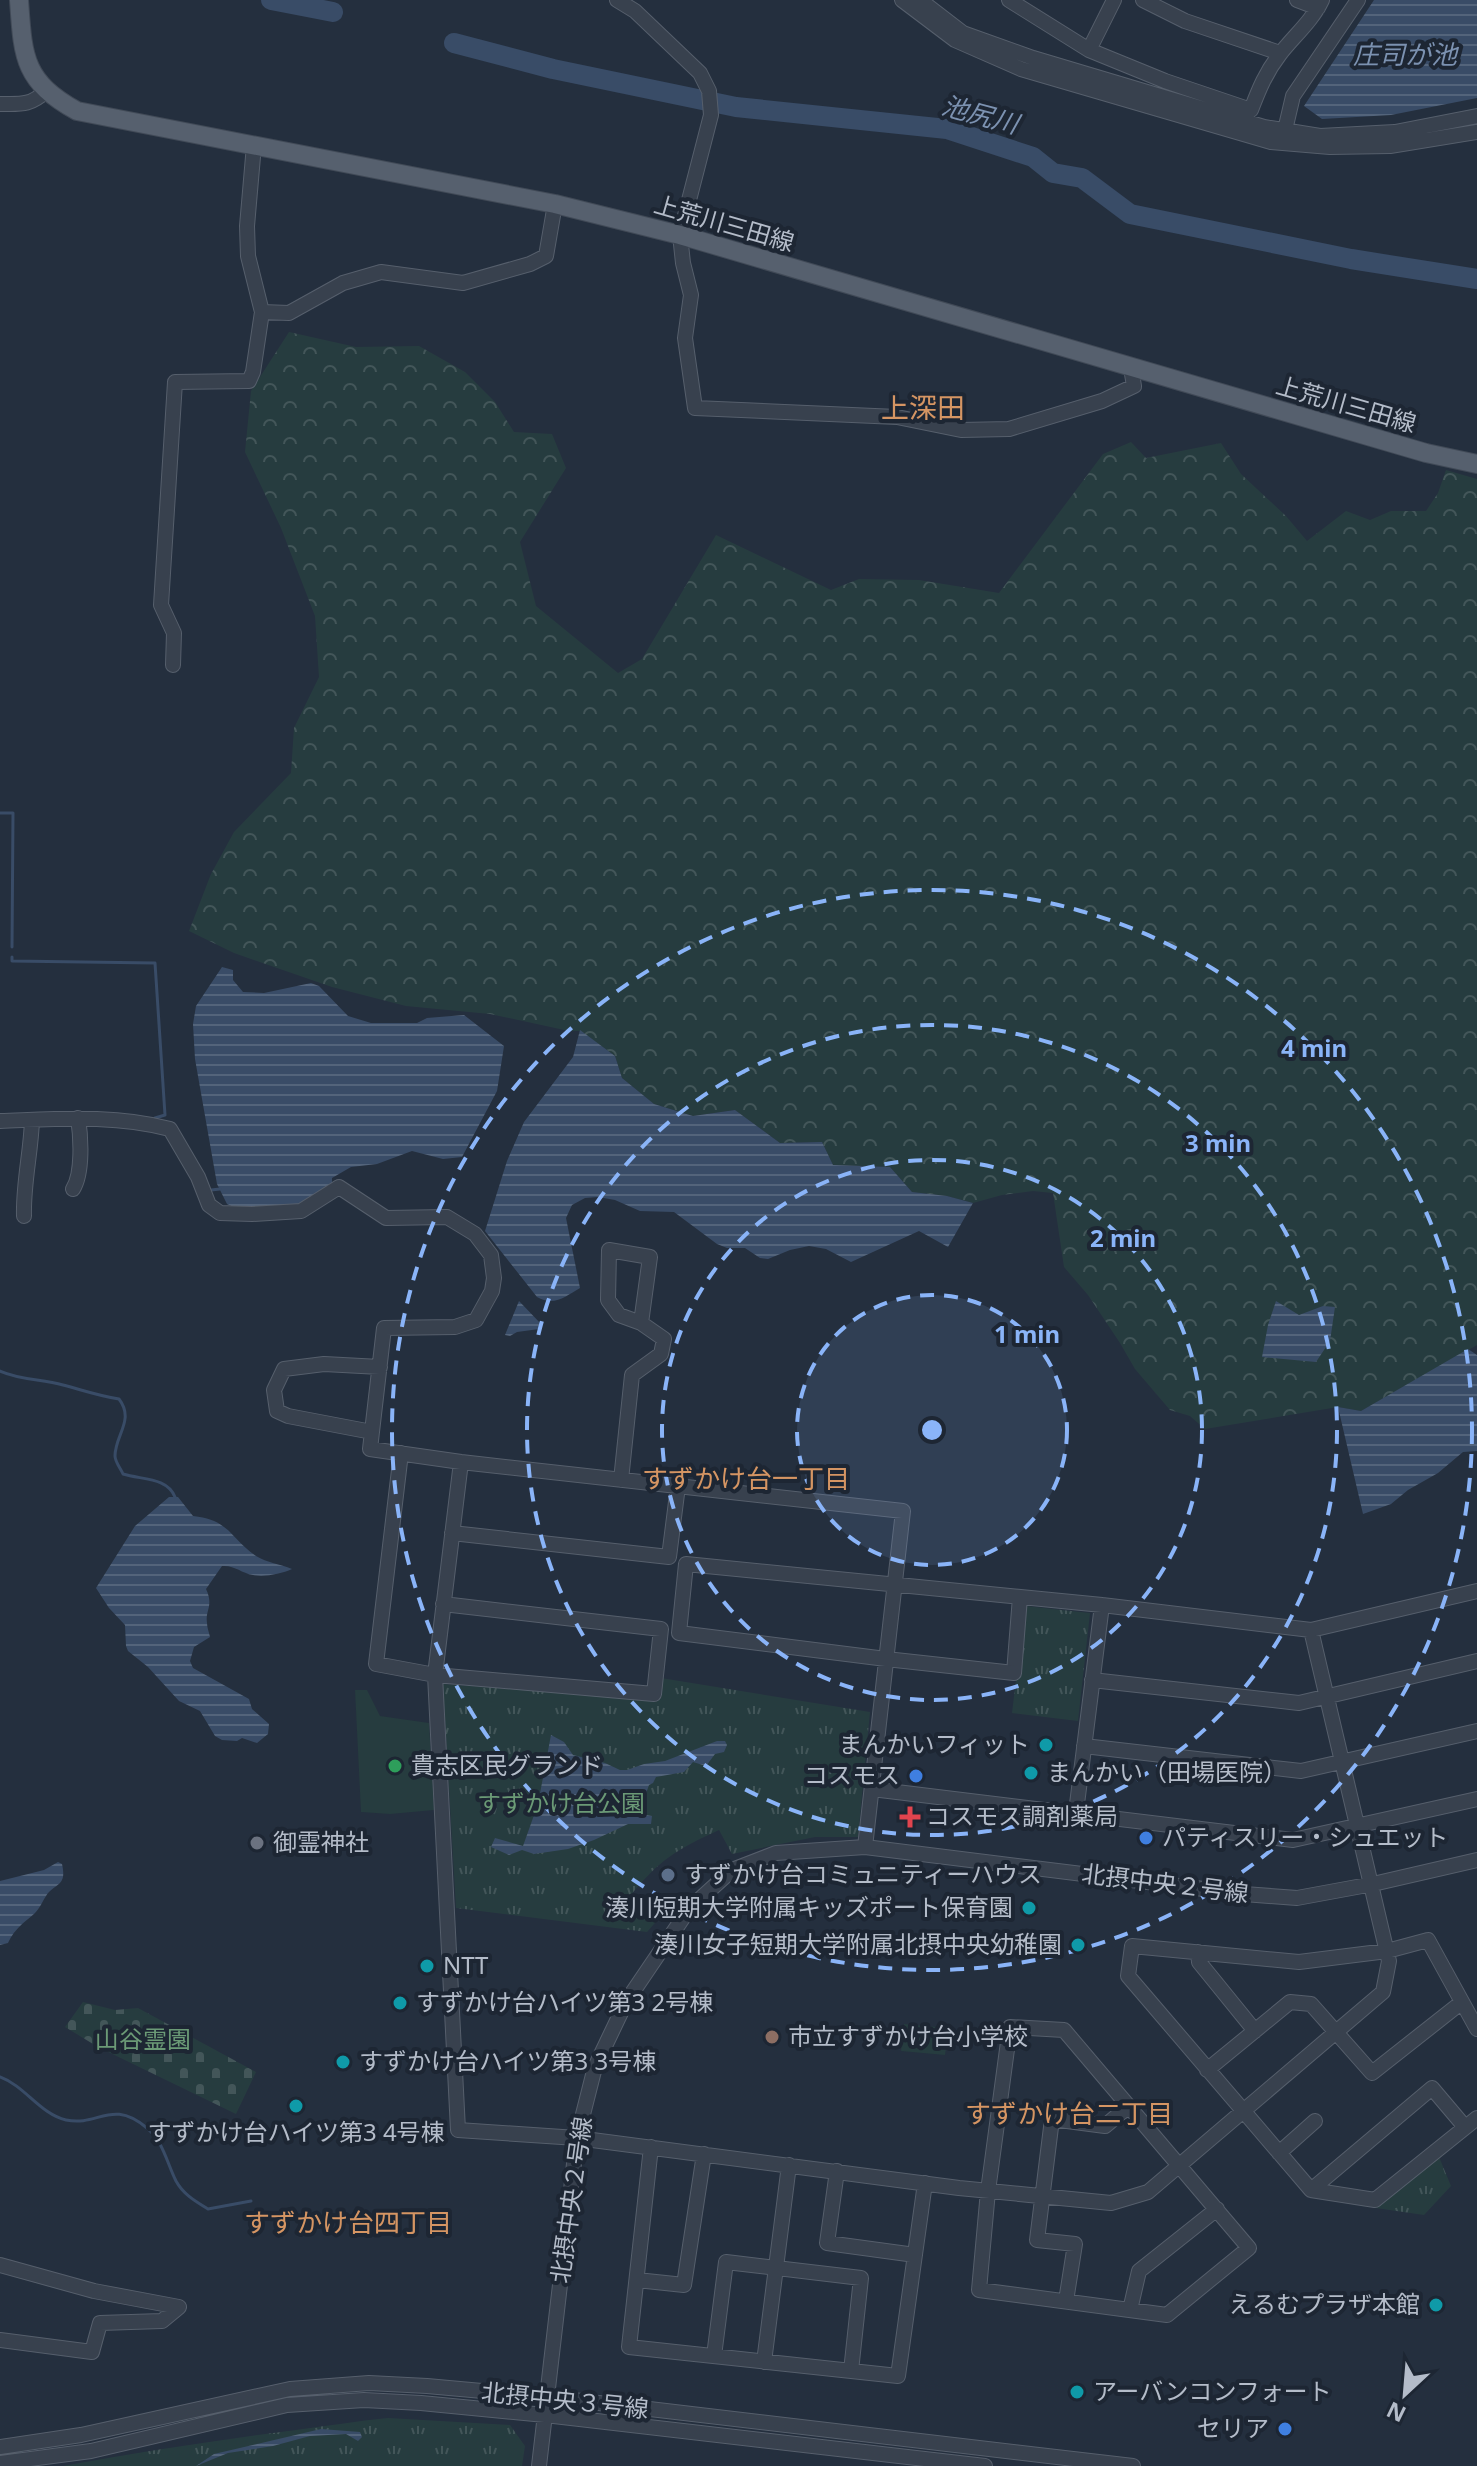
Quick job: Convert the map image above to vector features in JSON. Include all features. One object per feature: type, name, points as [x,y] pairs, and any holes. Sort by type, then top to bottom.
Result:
[{"type":"main road","name":"上荒川三田線","points":[[20,5],[25,56],[33,75],[46,91],[77,111],[555,204],[680,235],[1426,453],[1477,464]]},
{"type":"street","points":[[617,0],[635,11],[700,73],[709,91],[711,115],[680,235],[691,295],[685,338],[695,408],[897,417],[961,430],[1009,429],[1102,401],[1134,386],[1131,368]]},
{"type":"street","points":[[902,0],[955,40],[1021,69],[1271,142],[1330,147],[1390,146],[1477,132]]},
{"type":"street","points":[[920,0],[963,33],[1033,58],[1264,127],[1320,136],[1395,132],[1477,116]]},
{"type":"street","points":[[1009,0],[1089,50],[1165,81],[1251,110],[1262,80],[1320,4],[1297,0]]},
{"type":"street","points":[[1089,50],[1114,0]]},
{"type":"street","points":[[1143,0],[1185,21],[1280,53]]},
{"type":"street","points":[[1285,130],[1293,96],[1358,0]]},
{"type":"street","points":[[0,104],[35,101],[46,91]]},
{"type":"street","points":[[173,665],[174,633],[161,605],[175,382],[249,381],[253,372],[262,312],[248,256],[247,226],[254,145]]},
{"type":"street","points":[[262,312],[289,313],[343,283],[381,272],[463,283],[530,264],[546,256],[555,204]]},
{"type":"street","points":[[73,1189],[78,1181],[81,1134],[78,1118]]},
{"type":"street","points":[[0,1121],[78,1118],[142,1121],[170,1129],[198,1177],[209,1205],[220,1213],[301,1211],[339,1187],[386,1218],[447,1217],[475,1234],[491,1255],[494,1278],[492,1291],[476,1320],[455,1327],[384,1328],[370,1449],[903,1511],[865,1847]]},
{"type":"street","points":[[24,1216],[23,1195],[32,1145],[32,1120]]},
{"type":"street","points":[[621,1480],[632,1375],[661,1354],[664,1339],[641,1323],[619,1315],[608,1300],[609,1250],[650,1257],[641,1323]]},
{"type":"street","points":[[372,1432],[288,1416],[277,1411],[274,1390],[284,1369],[324,1364],[380,1367]]},
{"type":"street","points":[[401,1453],[376,1664],[435,1675],[654,1694],[661,1629],[443,1604]]},
{"type":"street","points":[[461,1462],[435,1675],[458,2130],[577,2138],[1042,2197],[1111,2203],[1148,2192],[1383,1992],[1389,1961],[1311,1630]]},
{"type":"street","points":[[452,1533],[669,1557],[678,1486]]},
{"type":"street","points":[[1020,1597],[1014,1673],[679,1633],[686,1564],[1102,1605],[1311,1630],[1477,1591]]},
{"type":"street","points":[[1076,1812],[1102,1605]]},
{"type":"street","points":[[1092,1680],[1299,1703],[1477,1661]]},
{"type":"street","points":[[1084,1746],[1301,1771],[1477,1731]]},
{"type":"street","points":[[872,1789],[1293,1840],[1477,1799]]},
{"type":"street","name":"北摂中央２号線","points":[[539,2466],[577,2138],[595,2067],[626,2002],[689,1909],[732,1870],[776,1853],[865,1847],[1297,1898],[1477,1860]]},
{"type":"street","points":[[1477,2029],[1428,1940],[1387,1951],[1299,1962],[1132,1946],[1128,1976],[1311,2190],[1375,2200],[1477,2118]]},
{"type":"street","points":[[1198,1952],[1199,1962],[1255,2031]]},
{"type":"street","points":[[1207,2070],[1290,2002],[1311,2004],[1372,2073],[1462,2002]]},
{"type":"street","points":[[1010,2027],[1064,2030],[1129,2106],[1249,2248],[1167,2315],[979,2290],[988,2191],[1010,2027]]},
{"type":"street","points":[[1311,2190],[1432,2088],[1465,2127]]},
{"type":"street","points":[[1066,2301],[1075,2244],[1037,2240],[1052,2119],[1105,2126],[1129,2106]]},
{"type":"street","points":[[1279,2153],[1315,2121]]},
{"type":"street","points":[[651,2147],[629,2347],[898,2376],[925,2183]]},
{"type":"street","points":[[637,2280],[684,2285],[704,2154]]},
{"type":"street","points":[[764,2362],[789,2165]]},
{"type":"street","points":[[837,2171],[827,2243],[915,2255]]},
{"type":"street","points":[[1130,2310],[1139,2271],[1217,2209]]},
{"type":"street","points":[[714,2356],[726,2262],[776,2266],[861,2278],[851,2371]]},
{"type":"street","points":[[0,2265],[94,2291],[179,2307],[162,2321],[100,2323],[92,2352],[0,2340]]},
{"type":"street","name":"北摂中央３号線","points":[[0,2447],[81,2435],[290,2389],[335,2384],[427,2386],[548,2397],[1133,2466]]},
{"type":"street","name":"北摂中央３号線","points":[[0,2463],[91,2451],[287,2405],[364,2400],[545,2415],[985,2466]]},
{"type":"street","points":[[942,2463],[944,2444]]},
{"type":"street","points":[[848,2466],[852,2450]]},
{"type":"green space","points":[[289,332],[356,347],[419,346],[465,372],[495,402],[514,432],[552,434],[566,468],[520,542],[536,606],[618,673],[642,659],[716,535],[831,590],[859,579],[919,580],[999,593],[1103,454],[1131,442],[1146,458],[1221,443],[1241,474],[1286,516],[1307,541],[1346,511],[1370,520],[1391,511],[1426,511],[1438,493],[1446,470],[1477,479],[1477,1345],[1361,1411],[1338,1407],[1205,1429],[1190,1416],[1170,1410],[1135,1369],[1088,1295],[1064,1267],[1053,1193],[1033,1191],[973,1203],[912,1192],[890,1167],[833,1165],[822,1142],[780,1143],[735,1110],[693,1116],[654,1104],[622,1078],[615,1056],[580,1031],[490,1014],[406,1006],[332,987],[234,953],[189,931],[211,874],[234,832],[291,773],[294,728],[319,677],[315,616],[281,528],[245,452],[251,391]]},
{"type":"green space","points":[[1025,1606],[1090,1613],[1078,1721],[1012,1713]]},
{"type":"green space","name":"すずかけ台公園","points":[[661,1678],[870,1712],[858,1837],[815,1837],[732,1854],[719,1830],[670,1857],[630,1896],[661,1916],[647,1932],[456,1908],[443,1684],[657,1699]]},
{"type":"green space","name":"貴志区民グランド","points":[[355,1690],[367,1690],[380,1716],[429,1723],[434,1810],[390,1814],[361,1812]]},
{"type":"green space","name":"山谷霊園","points":[[83,2002],[115,2010],[138,2008],[256,2072],[236,2114],[98,2047],[65,2027]]},
{"type":"green space","points":[[904,2024],[949,2028],[945,2055],[901,2051]]},
{"type":"green space","points":[[1439,2157],[1451,2186],[1424,2215],[1376,2208]]},
{"type":"green space","points":[[388,2418],[510,2425],[525,2446],[522,2466],[63,2466],[208,2442]]},
{"type":"water","name":"庄司が池","points":[[1374,0],[1477,0],[1477,98],[1391,115],[1322,119],[1304,106]]},
{"type":"water","points":[[222,967],[233,970],[233,980],[243,992],[264,993],[311,983],[319,986],[348,1016],[371,1023],[417,1023],[427,1018],[464,1015],[504,1046],[497,1091],[462,1157],[443,1159],[412,1151],[377,1164],[351,1167],[332,1178],[332,1188],[301,1206],[236,1208],[227,1204],[217,1184],[195,1059],[193,1024],[196,1006]]},
{"type":"water","points":[[580,1030],[615,1056],[622,1078],[654,1104],[693,1116],[735,1110],[780,1143],[822,1142],[833,1165],[890,1167],[912,1192],[973,1203],[948,1247],[919,1231],[851,1262],[826,1249],[809,1246],[768,1259],[760,1258],[745,1248],[727,1248],[717,1244],[674,1212],[640,1211],[615,1200],[585,1198],[572,1205],[566,1218],[580,1288],[560,1299],[543,1300],[537,1297],[485,1231],[507,1161],[524,1122],[573,1057]]},
{"type":"water","points":[[519,1301],[542,1325],[539,1329],[505,1335]]},
{"type":"water","points":[[1276,1301],[1299,1315],[1323,1306],[1335,1307],[1330,1341],[1316,1362],[1262,1357]]},
{"type":"water","points":[[1468,1349],[1477,1355],[1477,1451],[1463,1452],[1391,1504],[1363,1514],[1338,1407],[1361,1411]]},
{"type":"water","points":[[169,1497],[178,1497],[193,1516],[215,1521],[256,1556],[292,1569],[258,1576],[222,1566],[206,1589],[210,1637],[194,1647],[190,1661],[193,1668],[249,1699],[252,1709],[269,1724],[268,1734],[257,1743],[242,1738],[237,1741],[222,1740],[215,1736],[200,1711],[179,1701],[148,1667],[128,1651],[125,1625],[96,1588],[135,1526]]},
{"type":"water","points":[[551,1735],[564,1742],[573,1755],[620,1770],[665,1761],[717,1741],[725,1741],[727,1745],[724,1752],[715,1754],[706,1766],[693,1762],[684,1772],[656,1777],[649,1785],[642,1805],[646,1815],[652,1816],[651,1824],[628,1824],[568,1849],[534,1854],[522,1850],[509,1855],[491,1847],[495,1838],[523,1846],[538,1804]]},
{"type":"water","points":[[58,1862],[62,1864],[62,1881],[17,1929],[8,1943],[0,1945],[0,1881],[44,1870]]},
{"type":"water","points":[[321,2429],[360,2432],[362,2437],[358,2441],[346,2434],[310,2436],[228,2453],[196,2466],[214,2454]]},
{"type":"waterway","name":"池尻川","points":[[271,0],[333,12]]},
{"type":"waterway","name":"池尻川","points":[[454,43],[553,69],[736,107],[947,129],[1033,157],[1053,173],[1082,178],[1130,214],[1351,259],[1477,279]]},
{"type":"waterway","points":[[0,813],[13,813],[12,947]]},
{"type":"waterway","points":[[12,957],[12,961],[155,963],[165,1115],[155,1118]]},
{"type":"waterway","points":[[211,1190],[220,1189]]},
{"type":"waterway","points":[[0,1371],[119,1399],[125,1421],[115,1456],[123,1474],[160,1483],[175,1497]]},
{"type":"waterway","points":[[0,2077],[48,2112],[66,2120],[88,2120],[114,2114],[135,2119],[157,2139],[182,2190],[208,2209],[251,2201]]},
{"type":"place","name":"まんかいフィット","points":[[1046,1745]]},
{"type":"place","name":"貴志区民グランド","points":[[395,1766]]},
{"type":"place","name":"まんかい（田場医院）","points":[[1031,1773]]},
{"type":"place","name":"コスモス","points":[[916,1776]]},
{"type":"place","name":"コスモス調剤薬局","points":[[910,1817]]},
{"type":"place","name":"パティスリー・シュエット","points":[[1146,1838]]},
{"type":"place","name":"御霊神社","points":[[257,1843]]},
{"type":"place","name":"すずかけ台コミュニティーハウス","points":[[668,1875]]},
{"type":"place","name":"湊川短期大学附属キッズポート保育園","points":[[1029,1908]]},
{"type":"place","name":"湊川女子短期大学附属北摂中央幼稚園","points":[[1078,1945]]},
{"type":"place","name":"NTT","points":[[427,1966]]},
{"type":"place","name":"すずかけ台ハイツ第3 2号棟","points":[[400,2003]]},
{"type":"place","name":"市立すずかけ台小学校","points":[[772,2037]]},
{"type":"place","name":"すずかけ台ハイツ第3 3号棟","points":[[343,2062]]},
{"type":"place","name":"すずかけ台ハイツ第3 4号棟","points":[[296,2106]]},
{"type":"place","name":"えるむプラザ本館","points":[[1436,2305]]},
{"type":"place","name":"アーバンコンフォート","points":[[1077,2392]]},
{"type":"place","name":"セリア","points":[[1285,2429]]},
{"type":"district","name":"上深田","points":[[923,408]]},
{"type":"district","name":"すずかけ台一丁目","points":[[746,1479]]},
{"type":"district","name":"すずかけ台二丁目","points":[[1069,2114]]},
{"type":"district","name":"すずかけ台四丁目","points":[[348,2223]]}]
